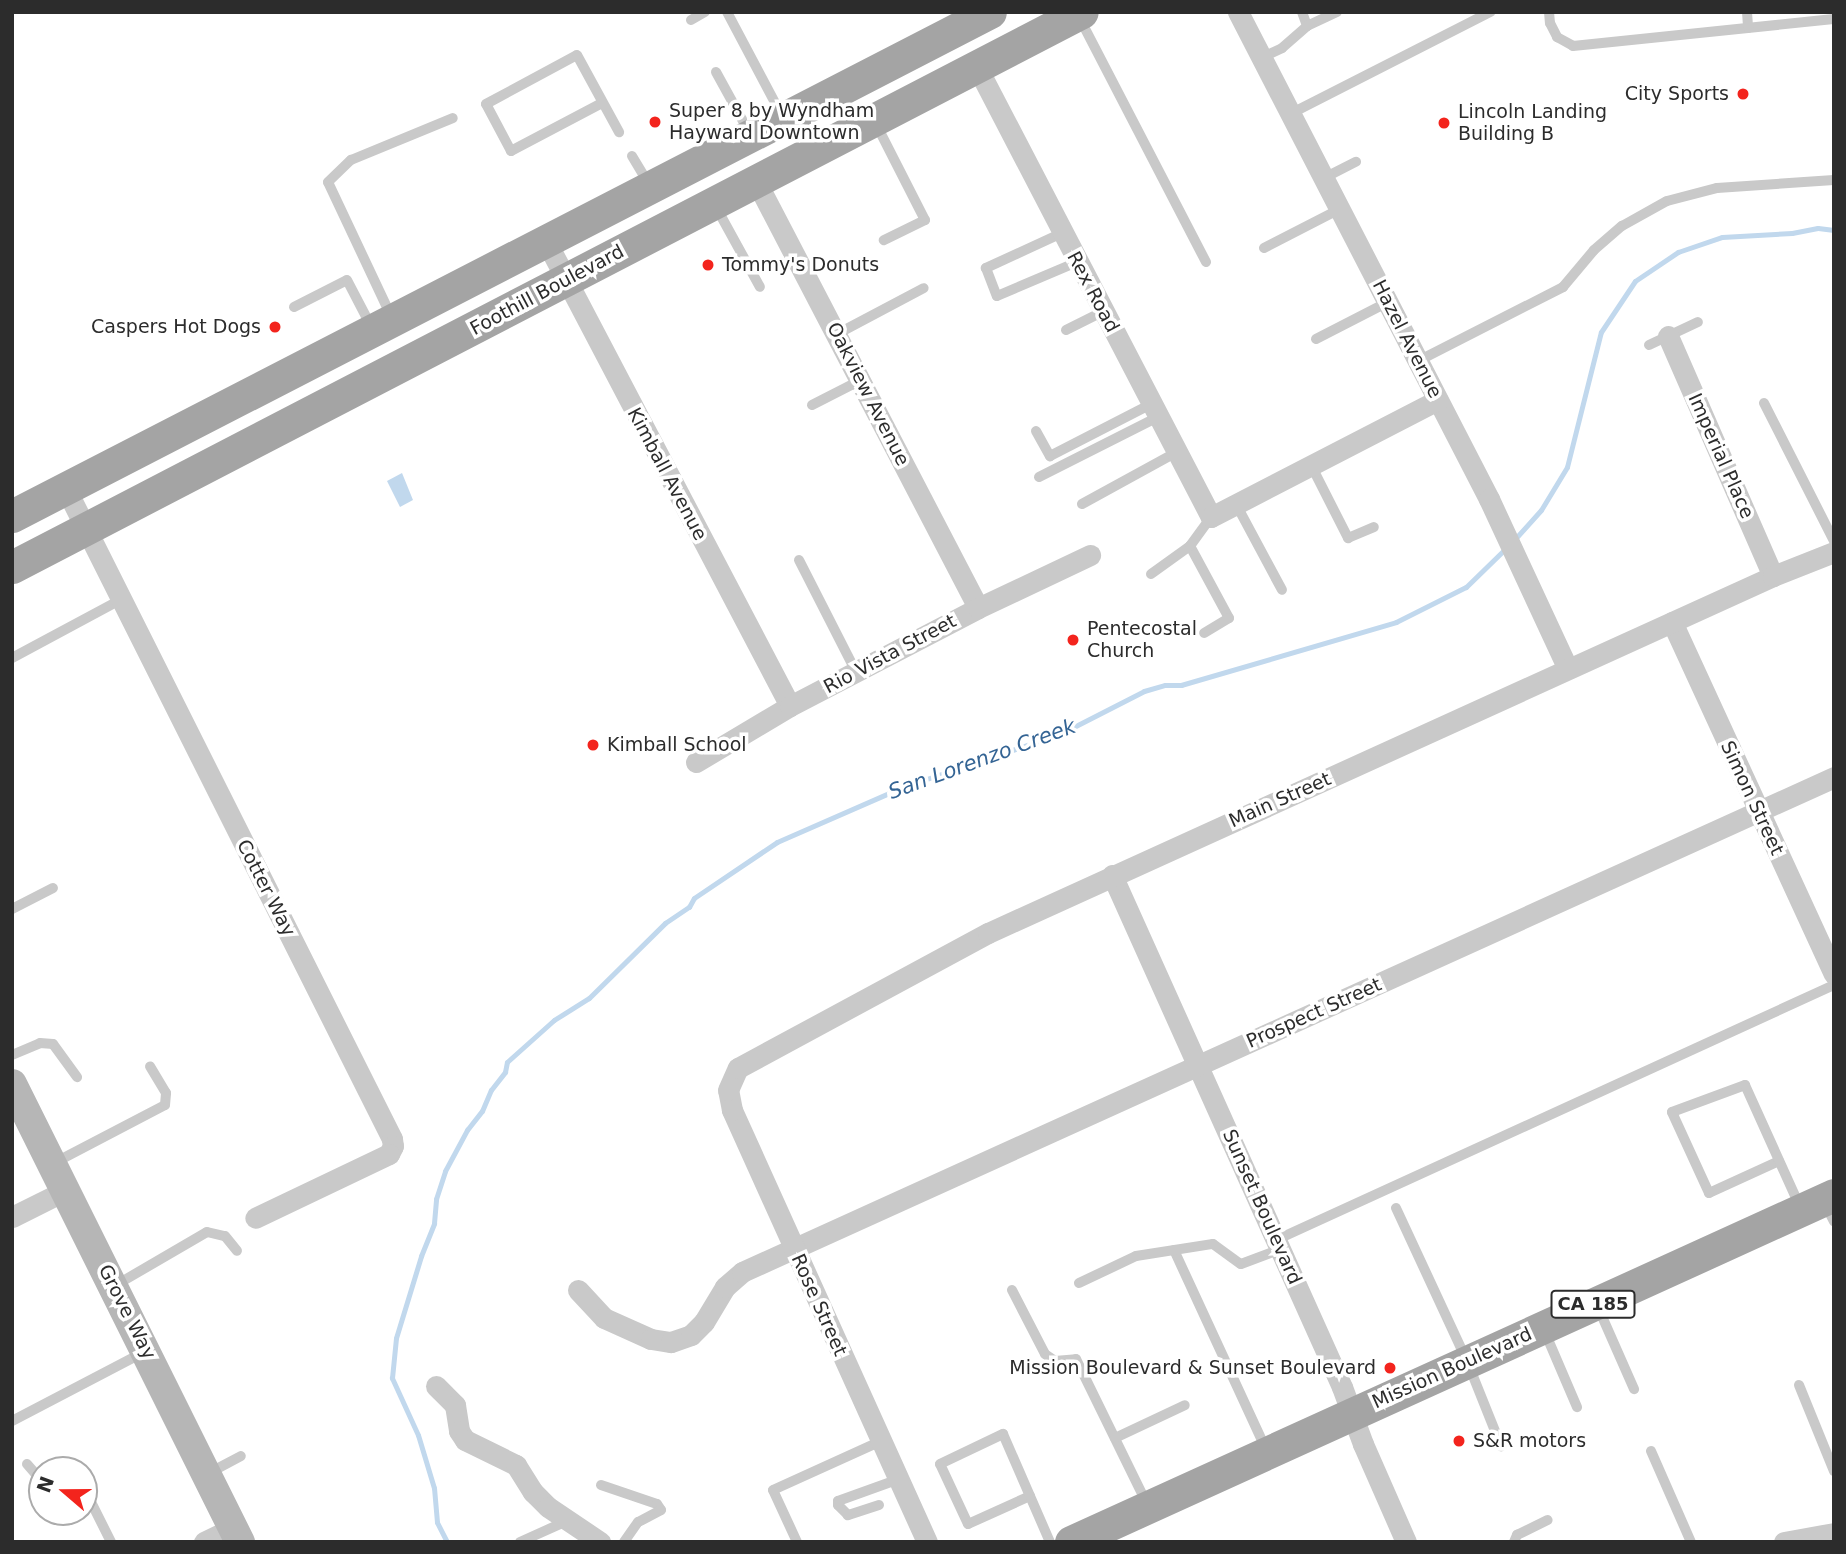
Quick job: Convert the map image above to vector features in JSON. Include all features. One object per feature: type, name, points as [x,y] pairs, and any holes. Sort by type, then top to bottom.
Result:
[{"type":"main road","name":"Foothill Boulevard","points":[[12,567],[1080,13]]},
{"type":"main road","points":[[12,516],[651,188],[974,16]]},
{"type":"main road","name":"Grove Way","points":[[12,1084],[237,1535]]},
{"type":"main road","name":"Mission Boulevard","points":[[1073,1541],[1542,1327],[1823,1207]]},
{"type":"street","name":"Hazel Avenue","points":[[1238,12],[1489,499],[1537,597],[1568,669]]},
{"type":"street","name":"Rex Road","points":[[977,67],[1211,517]]},
{"type":"street","name":"Oakview Avenue","points":[[756,181],[978,608]]},
{"type":"street","name":"Kimball Avenue","points":[[546,241],[790,706]]},
{"type":"street","name":"Imperial Place","points":[[1659,340],[1773,576]]},
{"type":"street","points":[[1211,517],[1237,506],[1438,400]]},
{"type":"street","name":"Cotter Way","points":[[66,489],[392,1139],[393,1146],[389,1154],[255,1218]]},
{"type":"street","name":"Main Street","points":[[740,1069],[988,933],[1773,576],[1834,552]]},
{"type":"street","name":"Rio Vista Street","points":[[696,762],[790,706],[978,608],[1090,555]]},
{"type":"street","name":"Simon Street","points":[[1672,622],[1834,974]]},
{"type":"street","name":"Prospect Street","points":[[578,1290],[604,1318],[651,1339],[671,1342],[691,1335],[704,1322],[725,1287],[742,1272],[795,1251],[1834,777]]},
{"type":"street","name":"Sunset Boulevard","points":[[1112,875],[1278,1244],[1406,1542]]},
{"type":"street","name":"Rose Street","points":[[740,1069],[730,1081],[728,1101],[927,1542]]},
{"type":"street","points":[[12,1217],[64,1191]]},
{"type":"street","points":[[436,1386],[454,1405],[459,1431],[465,1440],[516,1465],[539,1498],[600,1542]]},
{"type":"street","points":[[1784,1542],[1834,1532]]},
{"type":"street","points":[[204,1542],[237,1535]]},
{"type":"lane","points":[[691,20],[705,12]]},
{"type":"lane","points":[[727,12],[784,118]]},
{"type":"lane","points":[[1302,12],[1307,26]]},
{"type":"lane","points":[[1261,58],[1282,48],[1307,26],[1337,12]]},
{"type":"lane","points":[[1290,114],[1490,12]]},
{"type":"lane","points":[[1549,12],[1550,23],[1558,37],[1573,46],[1834,19]]},
{"type":"lane","points":[[1747,12],[1748,28]]},
{"type":"lane","points":[[1080,13],[1206,262]]},
{"type":"lane","points":[[601,103],[511,151],[486,104],[577,55],[619,132]]},
{"type":"lane","points":[[716,72],[750,135]]},
{"type":"lane","points":[[383,325],[328,182],[351,160],[453,118]]},
{"type":"lane","points":[[874,120],[925,220],[884,240]]},
{"type":"lane","points":[[632,156],[651,188]]},
{"type":"lane","points":[[1324,178],[1356,162]]},
{"type":"lane","points":[[1418,361],[1563,287],[1594,250],[1622,226],[1667,201],[1717,188],[1834,180]]},
{"type":"lane","points":[[713,203],[760,288]]},
{"type":"lane","points":[[1264,248],[1340,209]]},
{"type":"lane","points":[[1062,233],[986,268],[997,296],[1077,262]]},
{"type":"lane","points":[[294,307],[347,280],[383,325]]},
{"type":"lane","points":[[836,334],[924,288]]},
{"type":"lane","points":[[1316,339],[1388,302]]},
{"type":"lane","points":[[1066,330],[1104,311]]},
{"type":"lane","points":[[1659,340],[1698,322]]},
{"type":"lane","points":[[813,405],[861,380]]},
{"type":"lane","points":[[1764,403],[1834,541]]},
{"type":"lane","points":[[1036,431],[1050,456],[1156,410]]},
{"type":"lane","points":[[1039,477],[1156,410]]},
{"type":"lane","points":[[1082,504],[1179,451]]},
{"type":"lane","points":[[1312,467],[1348,538],[1374,527]]},
{"type":"lane","points":[[1237,506],[1282,590]]},
{"type":"lane","points":[[1151,573],[1190,546],[1211,517]]},
{"type":"lane","points":[[1190,546],[1229,618],[1204,633]]},
{"type":"lane","points":[[799,561],[856,672]]},
{"type":"lane","points":[[12,658],[122,599]]},
{"type":"lane","points":[[12,909],[53,888]]},
{"type":"lane","points":[[1079,1283],[1136,1256],[1213,1244],[1241,1264],[1278,1244],[1834,985]]},
{"type":"lane","points":[[12,1055],[40,1043],[53,1044],[78,1077]]},
{"type":"lane","points":[[51,1164],[165,1105],[166,1093],[149,1066]]},
{"type":"lane","points":[[1779,1161],[1709,1193],[1672,1112],[1745,1085],[1779,1161],[1823,1207]]},
{"type":"lane","points":[[1396,1208],[1467,1361],[1501,1446]]},
{"type":"lane","points":[[113,1287],[207,1232],[225,1236],[237,1251]]},
{"type":"lane","points":[[1174,1250],[1267,1452]]},
{"type":"lane","points":[[1012,1290],[1045,1354],[1055,1362],[1076,1359],[1149,1506]]},
{"type":"lane","points":[[1596,1303],[1634,1389]]},
{"type":"lane","points":[[1542,1327],[1577,1407]]},
{"type":"lane","points":[[12,1421],[147,1350]]},
{"type":"lane","points":[[1799,1385],[1834,1471]]},
{"type":"lane","points":[[1115,1438],[1185,1405]]},
{"type":"lane","points":[[1030,1496],[968,1524],[940,1464],[1003,1434],[1030,1496],[1050,1542]]},
{"type":"lane","points":[[797,1542],[773,1490],[881,1441]]},
{"type":"lane","points":[[1651,1451],[1691,1542]]},
{"type":"lane","points":[[206,1474],[241,1456]]},
{"type":"lane","points":[[879,1505],[848,1515],[838,1506],[838,1501],[898,1479]]},
{"type":"lane","points":[[601,1485],[657,1504],[661,1510],[638,1522],[624,1542]]},
{"type":"lane","points":[[98,1516],[111,1542]]},
{"type":"lane","points":[[520,1542],[569,1520]]},
{"type":"lane","points":[[1514,1542],[1517,1535],[1548,1520]]},
{"type":"water","points":[[402,473],[413,500],[400,507],[387,481]]},
{"type":"waterway","name":"San Lorenzo Creek","points":[[1514,540],[1541,510],[1567,467],[1601,332],[1635,281],[1678,252],[1722,237],[1792,233],[1818,228],[1834,230]]},
{"type":"waterway","name":"San Lorenzo Creek","points":[[447,1542],[437,1522],[434,1488],[418,1435],[392,1378],[396,1338],[434,1223],[436,1199],[445,1171],[467,1130],[482,1111],[491,1090],[505,1072],[507,1062],[554,1020],[589,998],[665,923],[689,907],[694,898],[777,842],[903,787],[1060,734],[1144,691],[1165,685],[1181,685],[1396,622],[1466,587],[1507,547]]},
{"type":"place","name":"City Sports","points":[[1743,94]]},
{"type":"place","name":"Super 8 by Wyndham Hayward Downtown","points":[[655,122]]},
{"type":"place","name":"Lincoln Landing Building B","points":[[1444,123]]},
{"type":"place","name":"Tommy's Donuts","points":[[708,265]]},
{"type":"place","name":"Caspers Hot Dogs","points":[[275,327]]},
{"type":"place","name":"Pentecostal Church","points":[[1073,640]]},
{"type":"place","name":"Kimball School","points":[[593,745]]},
{"type":"place","name":"Mission Boulevard & Sunset Boulevard","points":[[1390,1368]]},
{"type":"place","name":"S&R motors","points":[[1459,1441]]}]
